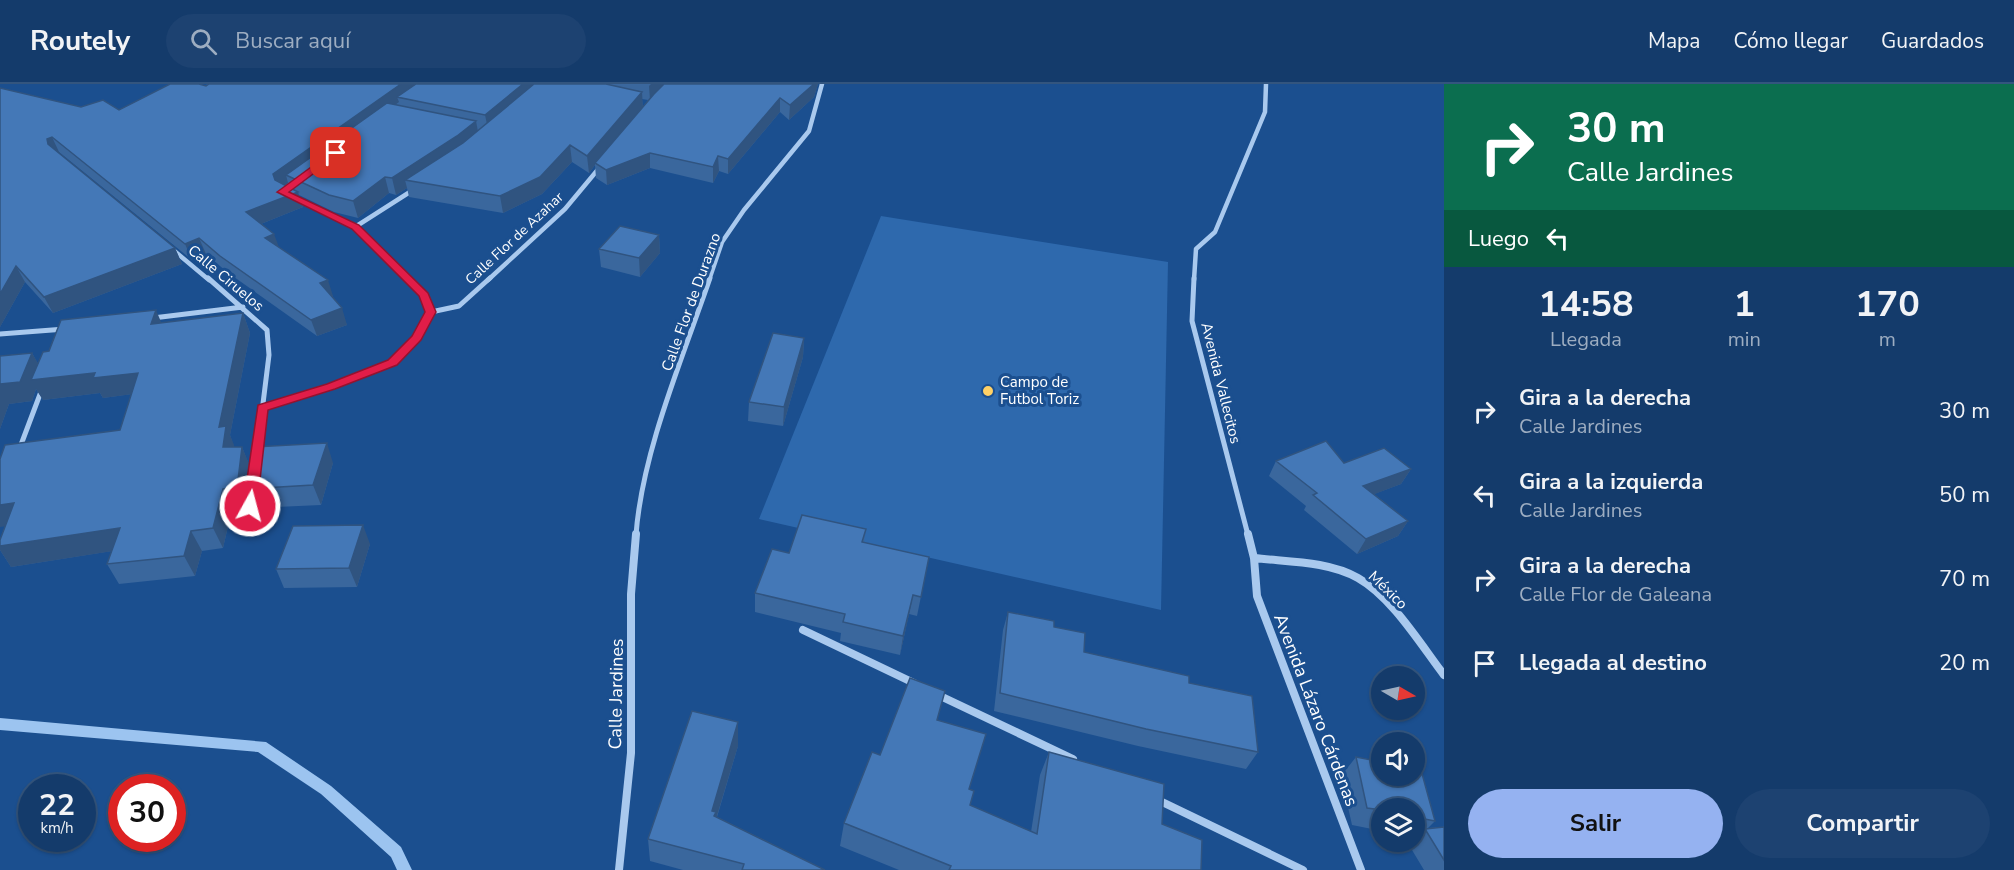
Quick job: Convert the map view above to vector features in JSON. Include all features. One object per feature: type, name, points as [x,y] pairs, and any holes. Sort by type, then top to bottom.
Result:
[{"type":"street","name":"Calle Flor de Durazno","points":[[637,517],[653,446],[722,242],[744,210],[809,131],[822,84]]},
{"type":"street","name":"Avenida Vallecitos","points":[[1254,558],[1192,321],[1196,249],[1215,232],[1265,111],[1266,84]]},
{"type":"street","name":"Calle Flor de Azahar","points":[[430,312],[459,306],[565,209],[601,166]]},
{"type":"street","points":[[356,227],[414,188]]},
{"type":"street","points":[[262,408],[331,387],[393,363],[417,338],[430,312],[424,295],[356,227],[293,197]]},
{"type":"street","name":"Calle Ciruelos","points":[[169,247],[243,307],[267,330],[269,355],[256,462]]},
{"type":"street","points":[[143,320],[243,307]]},
{"type":"street","points":[[0,334],[75,328]]},
{"type":"street","points":[[60,340],[64,330]]},
{"type":"street","points":[[16,457],[44,382]]},
{"type":"street","points":[[250,506],[253,484]]},
{"type":"street","name":"Calle Jardines","points":[[619,870],[631,753],[631,594],[637,517]]},
{"type":"street","name":"México","points":[[1254,558],[1321,567],[1359,578],[1385,602],[1444,675]]},
{"type":"street","name":"Avenida Lázaro Cárdenas","points":[[1254,558],[1257,596],[1361,870]]},
{"type":"street","points":[[803,630],[920,686]]},
{"type":"street","points":[[931,691],[1080,763]]},
{"type":"street","points":[[1154,798],[1303,870]]},
{"type":"shaded area","name":"Campo de Futbol Toriz","points":[[881,216],[1168,262],[1161,610],[759,519]]},
{"type":"building","points":[[170,84],[206,86],[209,84],[401,84],[273,174],[275,180],[298,192],[246,212],[274,234],[265,238],[328,280],[320,283],[342,308],[311,320],[220,256],[199,238],[185,244],[52,137],[47,139],[48,144],[175,248],[44,297],[16,266],[0,294],[0,88],[81,107],[103,100],[119,110]]},
{"type":"building","points":[[416,84],[523,84],[485,115],[397,97]]},
{"type":"building","points":[[534,84],[606,84],[642,92],[587,156],[570,145],[540,177],[500,196],[405,180],[463,143]]},
{"type":"building","points":[[664,84],[814,84],[790,105],[780,98],[728,159],[718,156],[713,167],[650,153],[606,170],[595,163]]},
{"type":"building","points":[[387,103],[476,121],[392,178],[385,177],[353,201],[329,195],[286,175]]},
{"type":"building","points":[[620,226],[659,235],[639,258],[599,249]]},
{"type":"building","points":[[156,310],[151,324],[243,313],[219,427],[226,426],[223,447],[242,447],[237,488],[223,489],[213,528],[191,531],[184,556],[107,564],[120,528],[0,546],[0,540],[14,503],[0,505],[0,459],[5,445],[120,430],[138,373],[93,378],[95,373],[31,380],[43,352],[49,351],[61,320]]},
{"type":"building","points":[[773,333],[804,338],[784,407],[749,402]]},
{"type":"building","points":[[32,353],[20,382],[0,384],[0,356]]},
{"type":"building","points":[[1326,441],[1344,463],[1384,448],[1411,469],[1363,486],[1408,521],[1366,539],[1313,495],[1317,493],[1276,461]]},
{"type":"building","points":[[327,443],[313,485],[246,489],[252,447]]},
{"type":"building","points":[[802,515],[866,529],[862,542],[929,557],[921,597],[913,595],[903,636],[843,622],[845,614],[755,593],[772,549],[789,553]]},
{"type":"building","points":[[363,525],[349,568],[276,569],[293,526]]},
{"type":"building","points":[[1008,612],[1054,621],[1054,627],[1085,633],[1084,652],[1189,676],[1189,683],[1252,696],[1258,752],[1146,729],[1000,693]]},
{"type":"building","points":[[910,678],[945,691],[937,720],[986,734],[969,789],[974,791],[970,805],[1037,834],[1049,752],[1164,784],[1162,824],[1202,840],[1201,870],[949,870],[951,866],[844,823],[872,752],[880,755]]},
{"type":"building","points":[[692,711],[738,722],[712,811],[716,812],[714,816],[825,870],[742,870],[744,864],[648,839]]},
{"type":"building","points":[[1356,757],[1371,760],[1371,786],[1425,785],[1435,821],[1425,819],[1425,798],[1371,798],[1371,809],[1367,808]]},
{"type":"building","points":[[1444,827],[1444,860],[1425,829]]},
{"type":"waterway","points":[[0,724],[261,746],[326,790],[396,852],[405,870]]},
{"type":"place","name":"Campo de Futbol Toriz","points":[[988,391]]},
{"type":"route","points":[[250,506],[262,408],[331,387],[393,363],[417,338],[430,312],[424,295],[356,227],[282,192],[336,153]]}]
